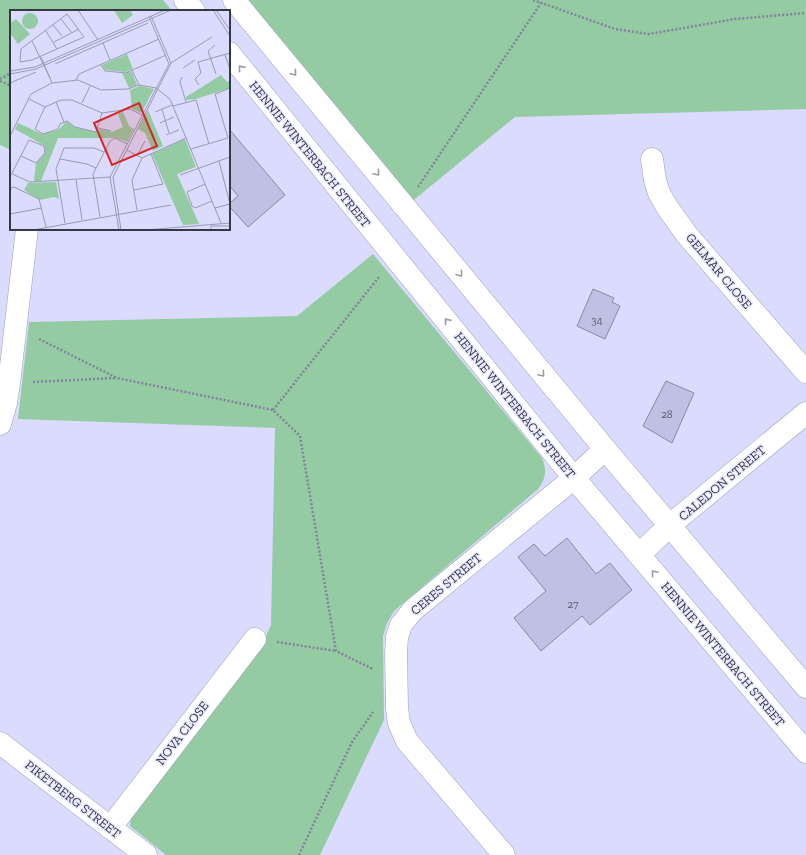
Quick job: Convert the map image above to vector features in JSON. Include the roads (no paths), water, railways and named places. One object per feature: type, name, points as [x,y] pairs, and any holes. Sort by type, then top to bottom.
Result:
[{"type":"street","points":[[184,0],[193,10]]},
{"type":"street","points":[[234,7],[806,687]]},
{"type":"street","name":"HENNIE WINTERBACH STREET","points":[[230,54],[574,478],[806,752]]},
{"type":"street","name":"GELMAR CLOSE","points":[[652,159],[655,180],[659,193],[667,207],[688,234],[806,372]]},
{"type":"street","points":[[0,424],[6,403],[9,383],[27,230]]},
{"type":"street","name":"CALEDON STREET","points":[[639,555],[670,526],[806,413]]},
{"type":"street","name":"CERES STREET","points":[[504,855],[407,741],[399,723],[396,681],[397,637],[401,625],[413,610],[574,478],[605,449]]},
{"type":"street","name":"NOVA CLOSE","points":[[110,828],[255,639]]},
{"type":"street","name":"PIKETBERG STREET","points":[[0,743],[146,855]]}]
